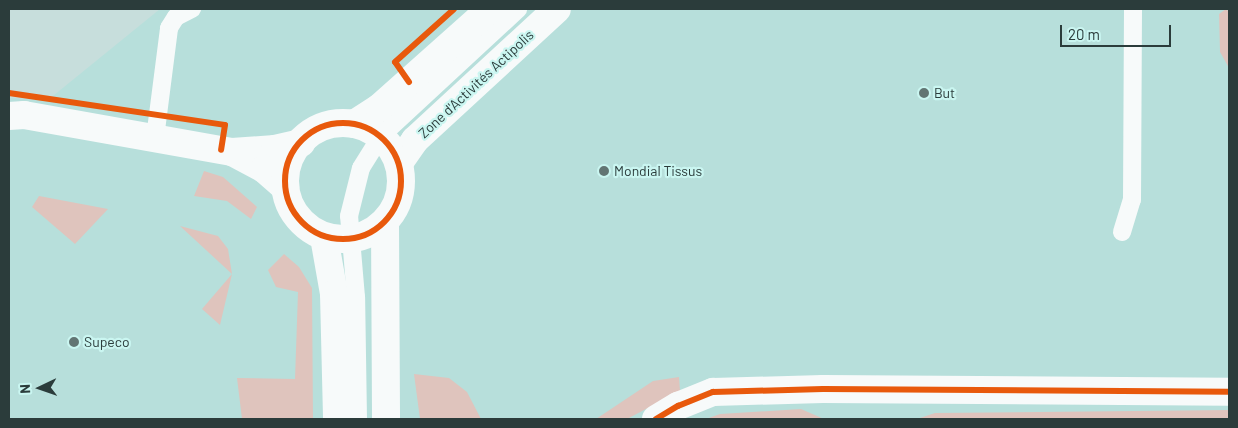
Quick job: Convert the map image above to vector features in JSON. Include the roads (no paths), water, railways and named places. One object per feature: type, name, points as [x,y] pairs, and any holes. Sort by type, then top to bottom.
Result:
[{"type":"street","points":[[354,124],[462,47],[490,9]]},
{"type":"street","name":"Zone d'Activités Actipolis","points":[[399,163],[415,140],[558,9]]},
{"type":"street","points":[[9,116],[24,115],[232,152],[275,149],[301,143]]},
{"type":"street","points":[[332,124],[354,124],[381,136],[399,163],[400,191],[397,205],[385,223],[363,237],[338,238],[299,219],[289,204],[285,187],[286,169],[301,143],[311,133],[332,124]]},
{"type":"street","points":[[232,152],[264,169],[285,187]]},
{"type":"street","points":[[385,223],[386,419]]},
{"type":"street","points":[[337,419],[334,294],[338,238]]},
{"type":"street","points":[[656,419],[678,406],[713,392],[823,389],[1229,392]]},
{"type":"lane","points":[[155,138],[169,28],[176,16],[192,9]]},
{"type":"lane","points":[[358,419],[356,296],[338,238],[349,216],[361,168],[381,136],[462,47],[518,9]]},
{"type":"lane","points":[[1122,232],[1132,200],[1133,9]]},
{"type":"lane","points":[[462,47],[475,71],[472,89]]},
{"type":"place","name":"But","points":[[924,93]]},
{"type":"place","name":"Mondial Tissus","points":[[604,171]]},
{"type":"place","name":"Supeco","points":[[74,342]]}]
